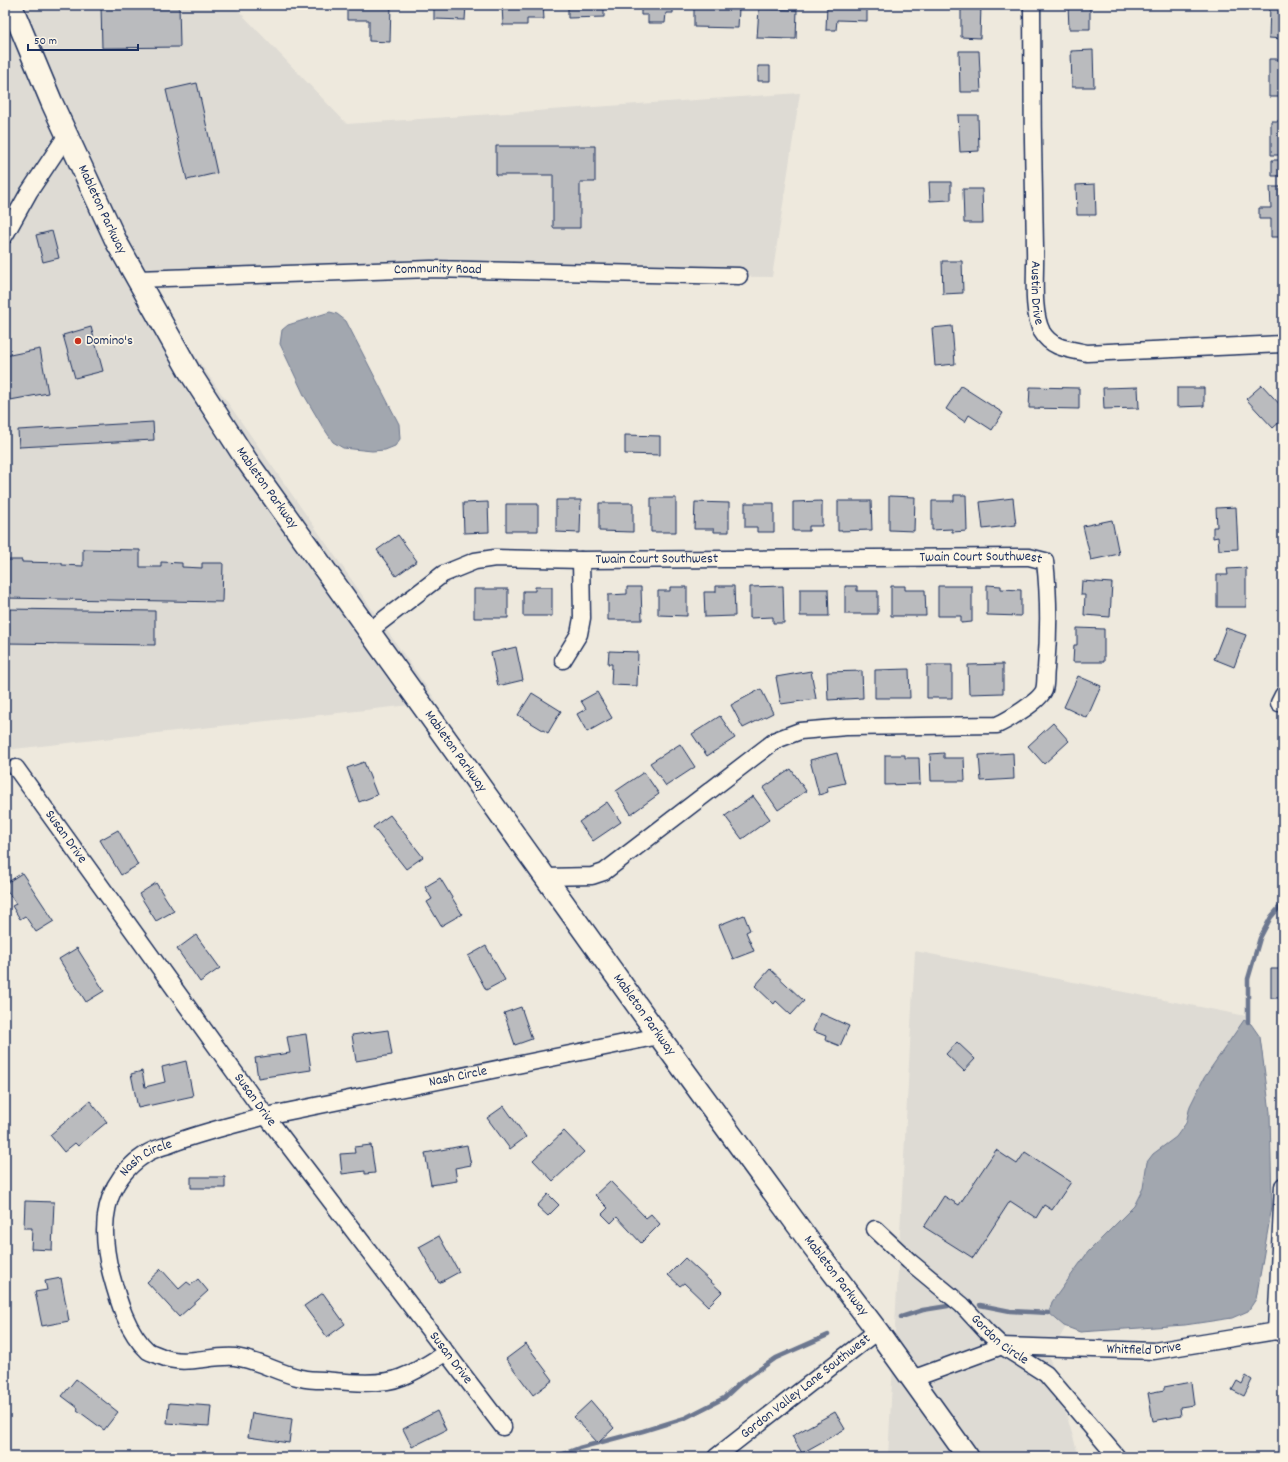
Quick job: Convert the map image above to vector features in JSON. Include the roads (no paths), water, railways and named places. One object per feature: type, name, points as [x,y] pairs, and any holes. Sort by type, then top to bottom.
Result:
[{"type":"main road","name":"Mableton Parkway","points":[[10,5],[52,104],[117,243],[189,371],[247,461],[659,1036],[968,1457]]},
{"type":"street","name":"Austin Drive","points":[[1032,5],[1032,126],[1036,271],[1035,301],[1037,316],[1042,331],[1049,341],[1056,346],[1087,353],[1283,344]]},
{"type":"street","points":[[5,235],[29,192],[67,135]]},
{"type":"street","name":"Community Road","points":[[137,279],[431,269],[739,276]]},
{"type":"street","name":"Twain Court Southwest","points":[[369,632],[443,574],[475,561],[495,558],[581,560],[1029,557],[1046,560],[1047,655],[1044,691],[1029,706],[1010,719],[997,725],[846,727],[800,731],[776,740],[604,872],[592,876],[545,877]]},
{"type":"street","points":[[563,660],[579,634],[582,618],[581,560]]},
{"type":"street","name":"Susan Drive","points":[[16,768],[266,1116],[503,1427]]},
{"type":"street","name":"Nash Circle","points":[[445,1352],[427,1365],[401,1378],[376,1383],[301,1379],[236,1357],[207,1358],[193,1361],[171,1361],[149,1352],[136,1338],[127,1320],[114,1284],[107,1257],[105,1222],[110,1196],[121,1177],[135,1162],[147,1153],[208,1132],[266,1116],[659,1036]]},
{"type":"street","points":[[1280,1333],[1283,1186]]},
{"type":"street","name":"Gordon Circle","points":[[875,1229],[909,1261],[962,1305],[1002,1346],[1046,1374],[1117,1457]]},
{"type":"street","name":"Gordon Valley Lane Southwest","points":[[716,1457],[877,1331]]},
{"type":"street","name":"Whitfield Drive","points":[[1002,1346],[1154,1351],[1280,1333]]},
{"type":"street","points":[[912,1379],[1002,1346]]},
{"type":"waterway","points":[[1248,1022],[1248,979],[1260,938],[1271,917],[1283,903]]},
{"type":"waterway","points":[[980,1305],[1010,1311],[1049,1313]]},
{"type":"waterway","points":[[901,1317],[923,1310],[948,1306]]},
{"type":"waterway","points":[[555,1457],[579,1448],[685,1418],[724,1398],[740,1383],[776,1358],[828,1335]]},
{"type":"place","name":"Domino's","points":[[78,341]]}]
